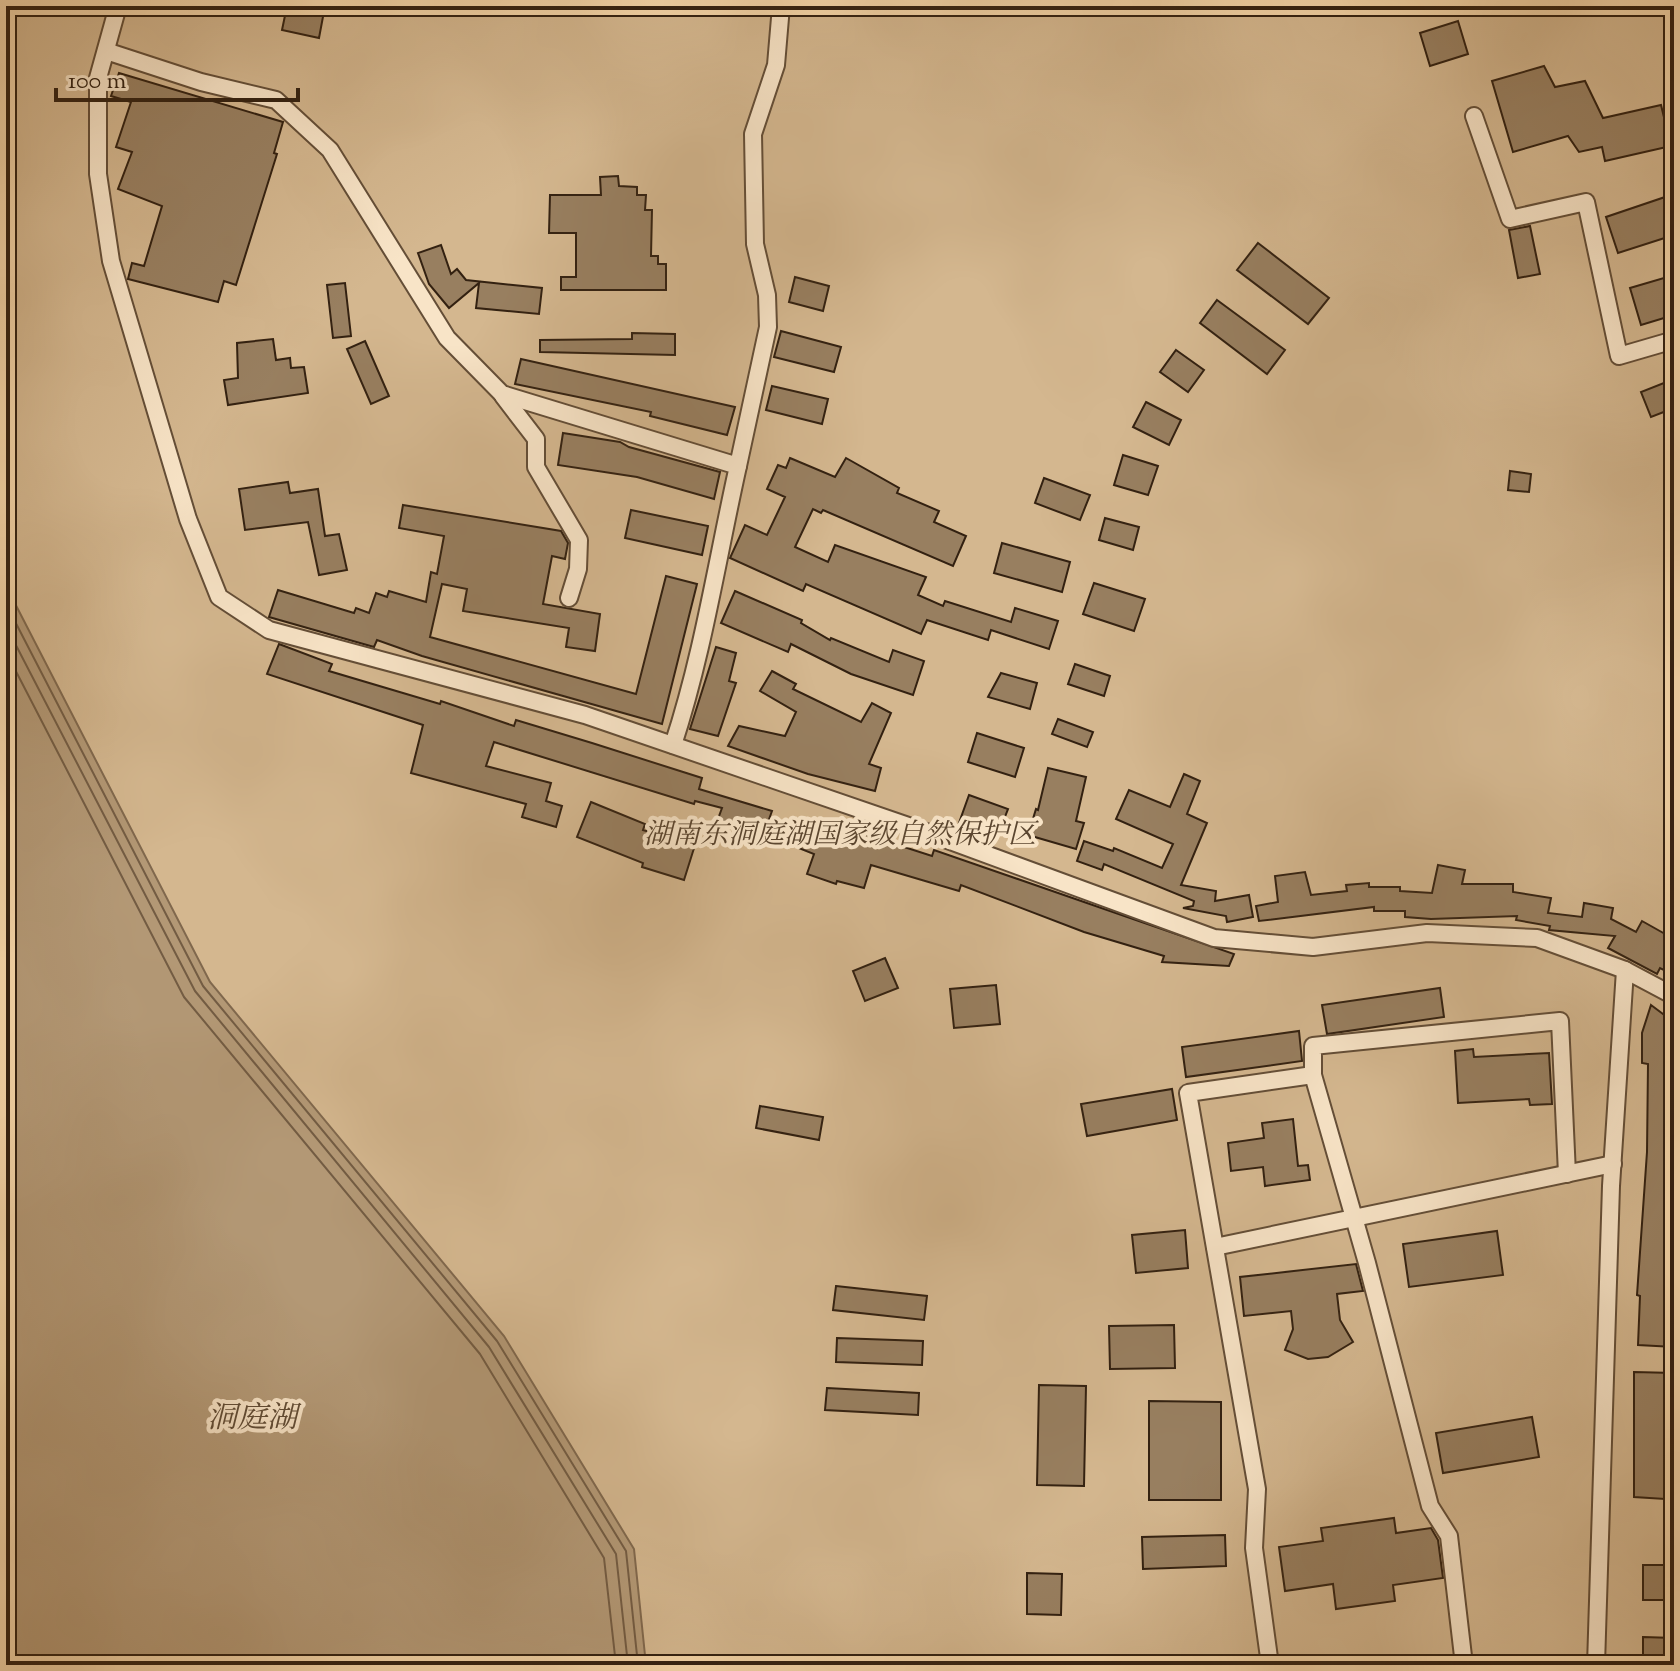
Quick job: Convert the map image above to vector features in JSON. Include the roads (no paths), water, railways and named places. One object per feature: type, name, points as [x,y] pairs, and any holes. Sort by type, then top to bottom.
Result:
[{"type":"street","points":[[118,6],[98,78],[98,174],[111,261],[188,519],[219,597],[269,630],[585,715],[923,831],[1214,938],[1313,947],[1427,933],[1537,938],[1625,970],[1674,996]]},
{"type":"street","points":[[673,745],[703,636],[712,580],[768,327],[767,295],[755,244],[753,134],[776,65],[781,6]]},
{"type":"street","points":[[106,51],[201,82],[276,100],[330,150],[447,338],[502,394],[536,439],[536,467],[579,540],[578,569],[569,598]]},
{"type":"street","points":[[1474,116],[1510,219],[1586,202],[1619,356],[1674,340]]},
{"type":"street","points":[[502,394],[738,466]]},
{"type":"street","points":[[1596,1665],[1613,1164],[1625,970]]},
{"type":"street","points":[[1464,1665],[1449,1536],[1430,1506],[1355,1218],[1313,1075],[1313,1046],[1560,1021],[1567,1174]]},
{"type":"street","points":[[1270,1665],[1254,1548],[1257,1489],[1188,1093],[1313,1075]]},
{"type":"street","points":[[1215,1247],[1613,1164]]},
{"type":"water","name":"洞庭湖","points":[[6,586],[210,982],[504,1336],[634,1549],[646,1665],[6,1665]]},
{"type":"park label","name":"湖南东洞庭湖国家级自然保护区","points":[[840,836]]}]
